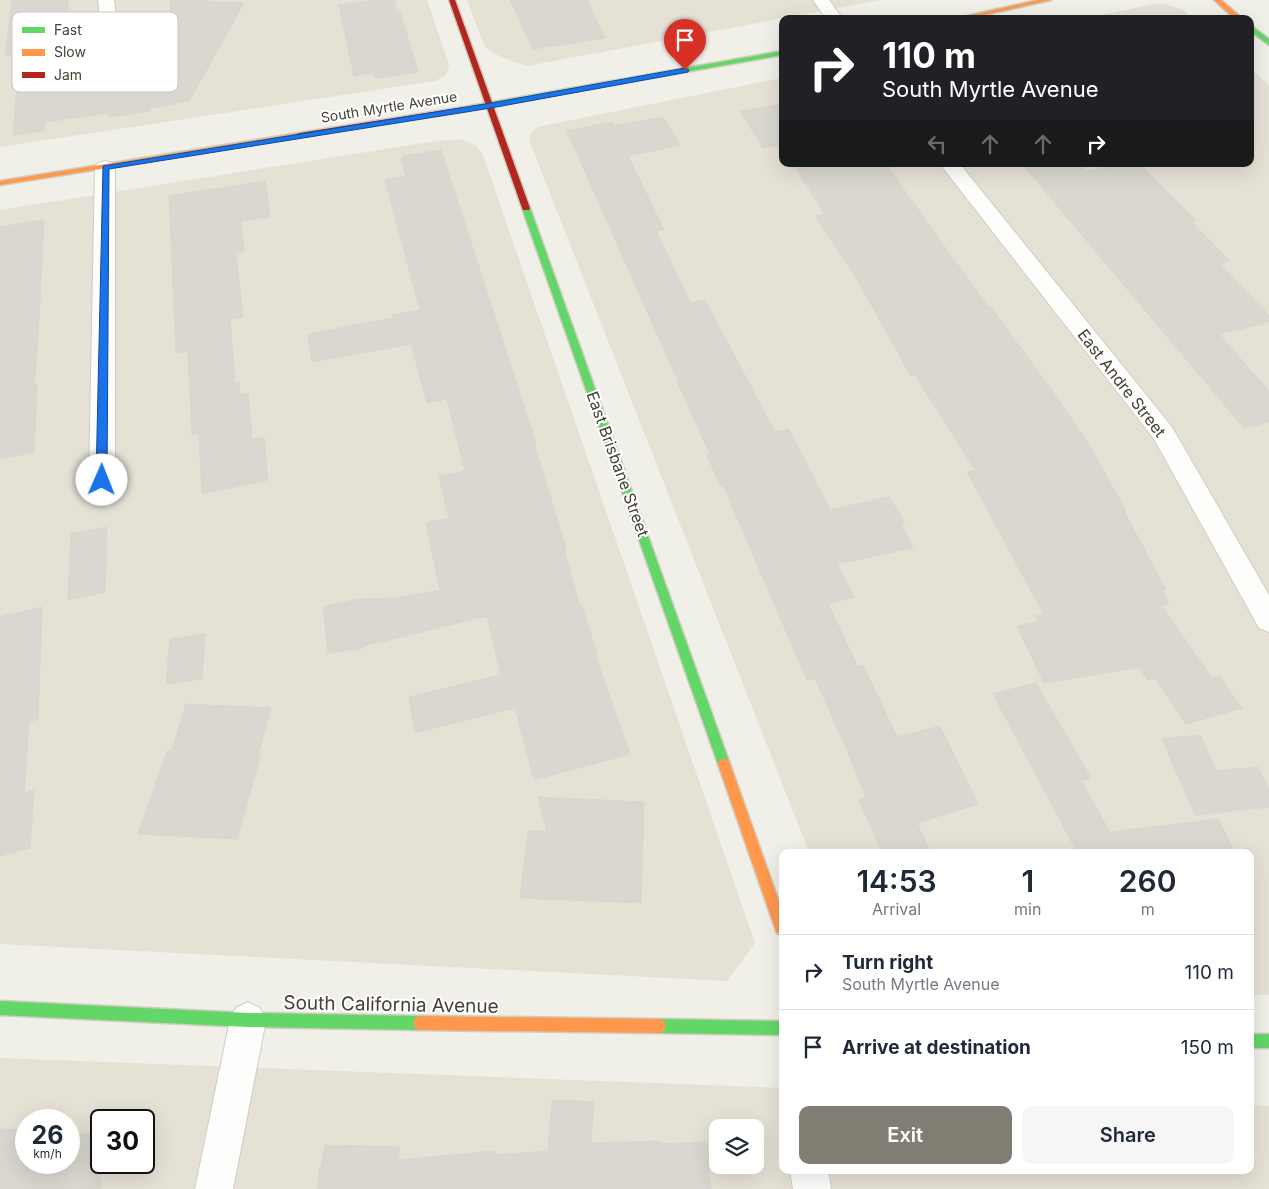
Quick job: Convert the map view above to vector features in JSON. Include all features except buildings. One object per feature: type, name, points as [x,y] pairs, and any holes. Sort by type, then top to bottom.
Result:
[{"type":"street","name":"East Brisbane Street","points":[[452,0],[779,920]]},
{"type":"street","points":[[821,0],[832,15]]},
{"type":"street","points":[[975,15],[1048,0]]},
{"type":"street","points":[[1217,0],[1235,15]]},
{"type":"street","points":[[1254,30],[1269,43]]},
{"type":"street","name":"South Myrtle Avenue","points":[[0,183],[491,106],[779,54]]},
{"type":"street","points":[[102,480],[105,167]]},
{"type":"street","name":"East Andre Street","points":[[952,167],[1163,433],[1269,620]]},
{"type":"street","name":"South California Avenue","points":[[0,1008],[248,1020],[779,1028]]},
{"type":"street","points":[[214,1189],[248,1020]]},
{"type":"street","points":[[1254,1040],[1269,1041]]},
{"type":"street","points":[[810,1174],[812,1189]]},
{"type":"shaded area","points":[[0,0],[427,0],[449,65],[446,75],[435,81],[0,147]]},
{"type":"shaded area","points":[[467,0],[880,0],[800,15],[779,15],[779,19],[527,66],[501,57],[485,47]]},
{"type":"shaded area","points":[[1154,4],[1166,4],[1182,9],[1189,15],[1101,15]]},
{"type":"shaded area","points":[[1254,72],[1269,85],[1269,995],[1254,995],[1254,849],[808,849],[529,140],[533,130],[542,126],[779,79],[779,167],[1254,167]]},
{"type":"shaded area","points":[[460,139],[476,146],[483,155],[755,943],[727,981],[0,944],[0,210],[430,142]]},
{"type":"shaded area","points":[[0,1058],[779,1088],[779,1174],[1254,1174],[1254,1105],[1269,1106],[1269,1189],[0,1189]]},
{"type":"traffic: fast","points":[[1254,30],[1269,43]]},
{"type":"traffic: fast","points":[[464,109],[779,54]]},
{"type":"traffic: fast","points":[[526,208],[724,764]]},
{"type":"traffic: fast","points":[[0,1008],[248,1020],[420,1023]]},
{"type":"traffic: fast","points":[[659,1026],[779,1028]]},
{"type":"traffic: fast","points":[[1254,1041],[1269,1041]]},
{"type":"traffic: slow","points":[[975,15],[1048,0]]},
{"type":"traffic: slow","points":[[1217,0],[1235,15]]},
{"type":"traffic: slow","points":[[0,183],[299,135]]},
{"type":"traffic: slow","points":[[724,764],[779,920]]},
{"type":"traffic: slow","points":[[420,1023],[659,1026]]},
{"type":"traffic: jam","points":[[452,0],[526,208]]},
{"type":"traffic: jam","points":[[299,135],[464,109]]},
{"type":"route","points":[[102,480],[105,167],[491,106],[685,70]]}]
